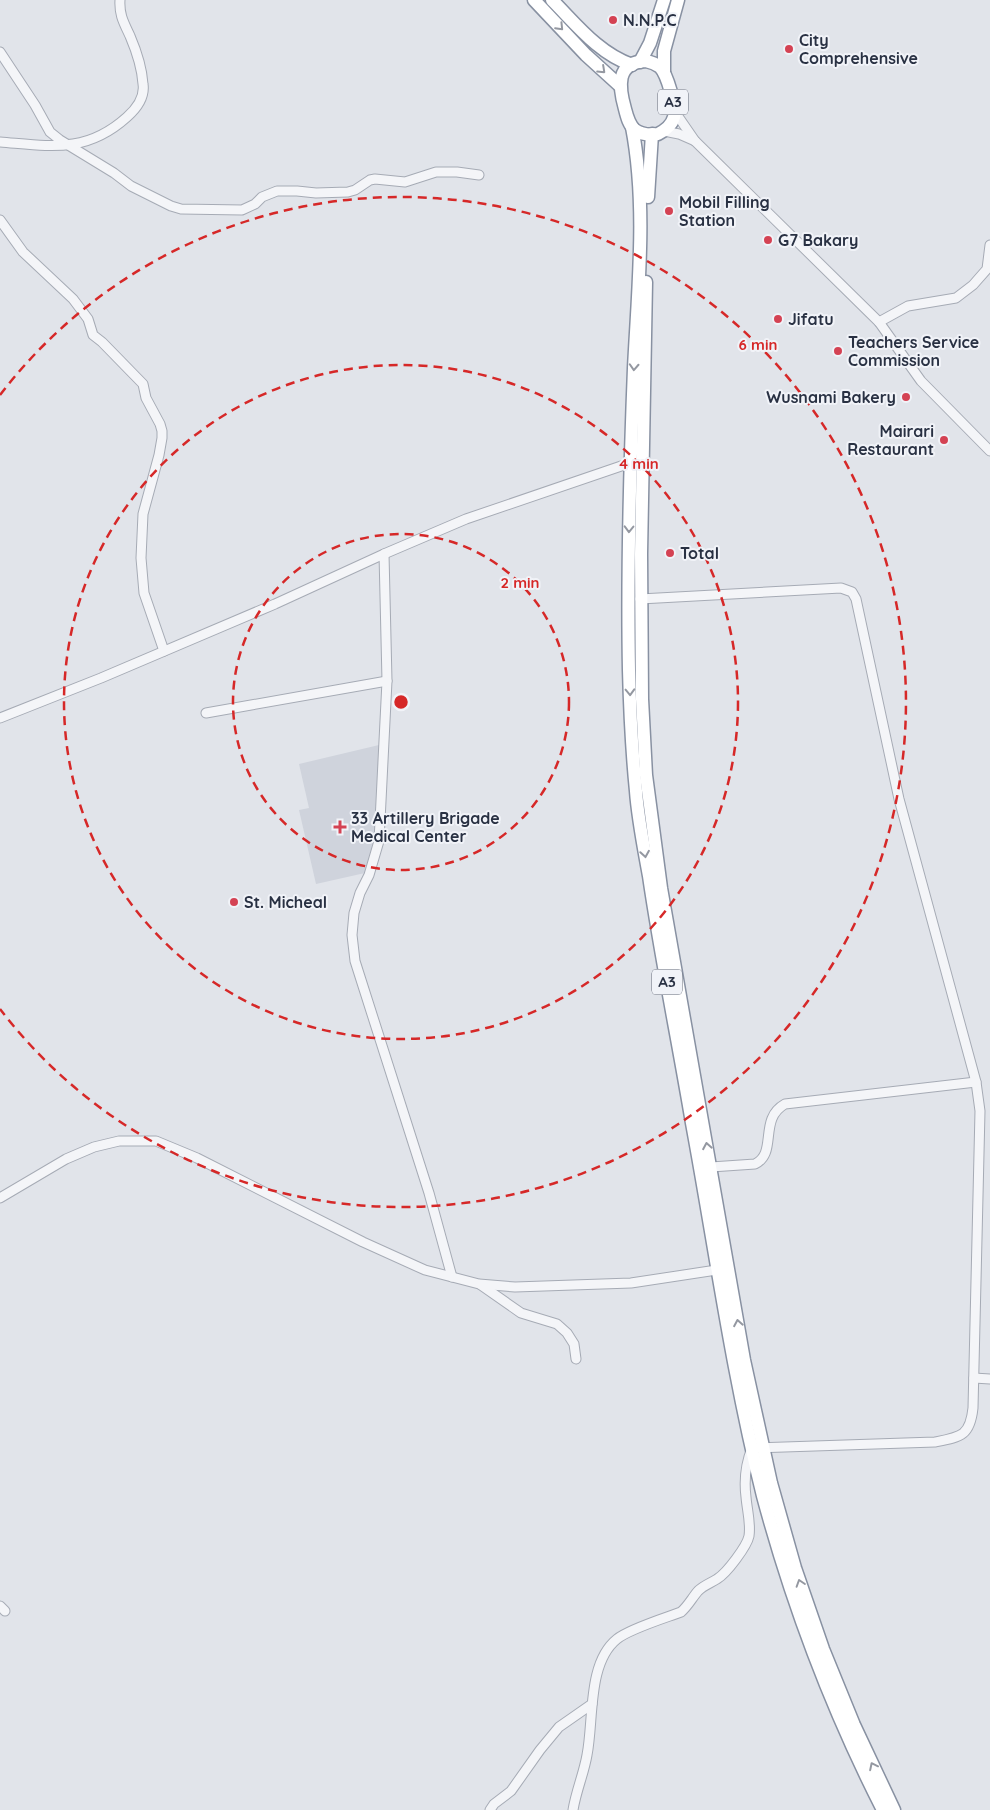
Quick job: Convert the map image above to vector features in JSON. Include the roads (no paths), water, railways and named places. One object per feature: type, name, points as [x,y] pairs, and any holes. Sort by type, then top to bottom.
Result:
[{"type":"highway","points":[[534,0],[586,55],[620,85]]},
{"type":"highway","name":"A3","points":[[552,0],[595,43],[609,54],[636,63],[652,62],[661,68],[664,72],[675,112],[671,123],[658,133],[640,132],[628,121],[620,85]]},
{"type":"highway","points":[[620,85],[622,75],[636,63],[650,43],[664,0]]},
{"type":"highway","points":[[664,72],[664,51],[678,0]]},
{"type":"highway","name":"A3","points":[[632,126],[638,167],[640,204],[630,463],[634,598],[656,889],[742,1374],[757,1447],[842,1710],[894,1810]]},
{"type":"highway","name":"A3","points":[[634,598],[648,207],[658,133]]},
{"type":"highway","name":"A3","points":[[697,1121],[711,1167],[723,1269]]},
{"type":"highway","name":"A3","points":[[757,1447],[760,1481],[787,1578],[804,1628],[842,1710],[883,1810]]},
{"type":"street","points":[[0,142],[69,146],[85,142],[113,129],[132,112],[143,93],[141,71],[130,36],[120,15],[120,0]]},
{"type":"street","points":[[0,52],[35,105],[50,132],[131,186],[181,209],[242,210],[256,204],[262,197],[277,191],[348,192],[375,179],[405,182],[436,172],[447,171],[478,175]]},
{"type":"street","points":[[675,112],[696,141],[879,322],[921,380],[990,451]]},
{"type":"street","points":[[658,133],[679,134],[696,141]]},
{"type":"street","points":[[0,220],[23,252],[73,299],[88,319],[95,338],[102,342],[142,384],[146,398],[160,424],[162,438],[143,514],[141,558],[144,593],[164,651]]},
{"type":"street","points":[[879,322],[908,306],[956,298],[973,284],[986,269],[990,245]]},
{"type":"street","points":[[0,718],[275,604],[466,518],[630,463]]},
{"type":"street","points":[[384,554],[387,681],[379,841],[369,875],[360,893],[352,935],[355,961],[428,1193],[452,1277]]},
{"type":"street","points":[[573,1810],[588,1754],[592,1704],[603,1657],[616,1639],[681,1612],[687,1607],[698,1591],[719,1578],[740,1553],[749,1536],[746,1478],[749,1455],[757,1447],[936,1442],[953,1439],[966,1432],[972,1422],[980,1126],[976,1082],[898,799],[856,599],[852,592],[841,588],[634,598]]},
{"type":"street","points":[[206,713],[387,681]]},
{"type":"street","points":[[711,1167],[756,1164],[761,1161],[766,1152],[771,1119],[779,1108],[785,1104],[976,1082]]},
{"type":"street","points":[[0,1198],[66,1160],[94,1147],[119,1141],[156,1141],[197,1158],[363,1242],[425,1270],[479,1284],[515,1288],[631,1282],[723,1269]]},
{"type":"street","points":[[479,1284],[521,1313],[557,1324],[567,1333],[574,1344],[576,1358]]},
{"type":"street","points":[[974,1378],[990,1379]]},
{"type":"street","points":[[746,1497],[753,1486],[760,1481]]},
{"type":"street","points":[[490,1810],[494,1804],[511,1791],[559,1727],[592,1704]]},
{"type":"place","name":"N.N.P.C","points":[[613,20]]},
{"type":"place","name":"City Comprehensive","points":[[789,49]]},
{"type":"place","name":"Mobil Filling Station","points":[[669,211]]},
{"type":"place","name":"G7 Bakary","points":[[768,240]]},
{"type":"place","name":"Jifatu","points":[[778,319]]},
{"type":"place","name":"Teachers Service Commission","points":[[838,351]]},
{"type":"place","name":"Wusnami Bakery","points":[[906,397]]},
{"type":"place","name":"Mairari Restaurant","points":[[944,440]]},
{"type":"place","name":"Total","points":[[670,553]]},
{"type":"place","name":"33 Artillery Brigade Medical Center","points":[[340,827]]},
{"type":"place","name":"St. Micheal","points":[[234,902]]}]
